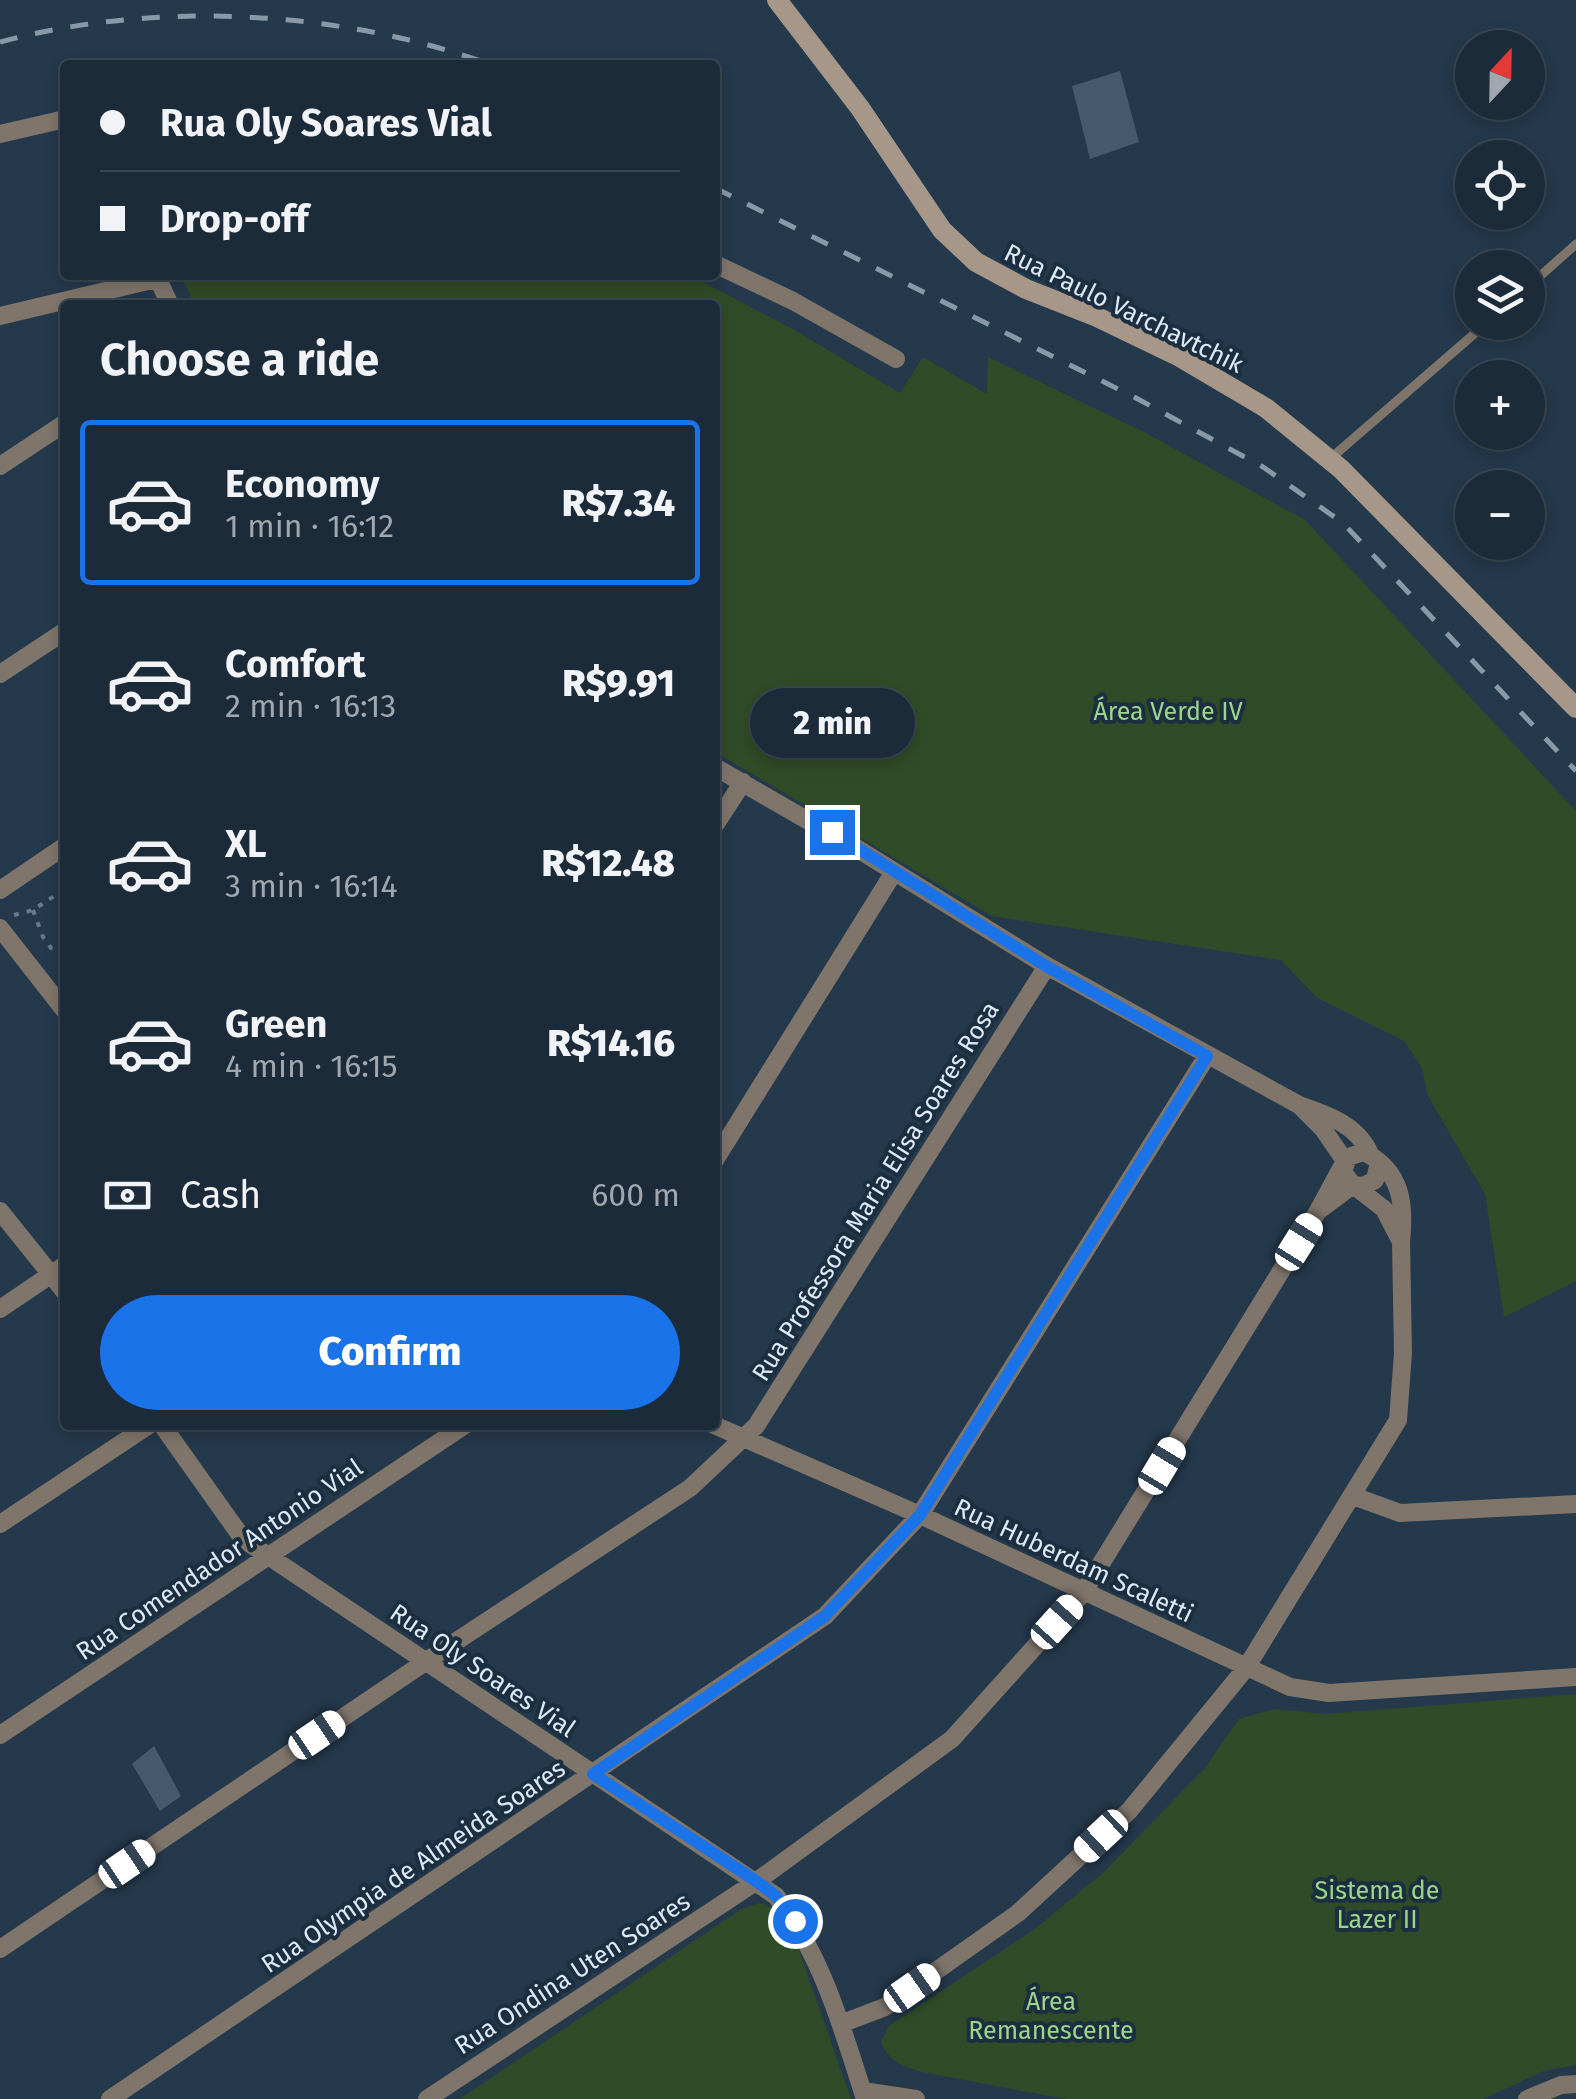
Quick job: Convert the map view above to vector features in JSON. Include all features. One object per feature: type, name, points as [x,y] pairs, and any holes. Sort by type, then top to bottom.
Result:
[{"type":"street","name":"Rua Paulo Varchavtchik","points":[[777,0],[860,108],[942,230],[976,262],[1026,289],[1098,317],[1178,356],[1266,408],[1329,459],[1576,708]]},
{"type":"street","points":[[0,134],[60,120]]},
{"type":"street","points":[[720,266],[794,301],[896,359]]},
{"type":"street","points":[[64,300],[144,280]]},
{"type":"street","points":[[0,316],[60,301]]},
{"type":"street","points":[[0,466],[60,426]]},
{"type":"street","points":[[0,674],[60,634]]},
{"type":"street","points":[[720,770],[812,822]]},
{"type":"street","points":[[720,817],[742,782]]},
{"type":"street","points":[[832,832],[1046,966],[1207,1056],[1355,1132],[1374,1158],[1396,1178],[1402,1202],[1402,1392],[1398,1420],[1246,1668],[1129,1810],[1018,1913],[885,2007],[843,2023]]},
{"type":"street","points":[[0,890],[60,849]]},
{"type":"street","points":[[720,1152],[894,872]]},
{"type":"street","points":[[0,928],[60,1005]]},
{"type":"street","name":"Rua Professora Maria Elisa Soares Rosa","points":[[0,1949],[690,1488],[742,1439],[766,1410],[1046,966]]},
{"type":"street","name":"Rua Olympia de Almeida Soares","points":[[110,2099],[825,1616],[920,1515],[1207,1056]]},
{"type":"street","points":[[1299,1105],[1323,1128],[1345,1161],[1345,1177],[1384,1209],[1401,1242]]},
{"type":"street","points":[[1345,1161],[1358,1152],[1374,1158]]},
{"type":"street","points":[[1318,1210],[1353,1184],[1364,1186],[1375,1180],[1374,1158]]},
{"type":"street","name":"Rua Ondina Uten Soares","points":[[427,2099],[756,1881],[952,1739],[1083,1593],[1345,1161]]},
{"type":"street","points":[[0,1211],[58,1270],[0,1309]]},
{"type":"street","name":"Rua Huberdam Scaletti","points":[[720,1428],[920,1515],[1290,1687],[1329,1693],[1576,1678]]},
{"type":"street","points":[[0,1524],[141,1430]]},
{"type":"street","name":"Rua Oly Soares Vial","points":[[166,1430],[243,1540],[776,1896],[795,1921],[843,2023],[864,2095]]},
{"type":"street","name":"Rua Comendador Antonio Vial","points":[[0,1735],[458,1430]]},
{"type":"street","points":[[1353,1496],[1400,1513],[1576,1504]]},
{"type":"street","points":[[1526,2099],[1561,2085],[1576,2084]]},
{"type":"street","points":[[864,2095],[916,2099]]},
{"type":"lane","points":[[1545,272],[1576,244]]},
{"type":"lane","points":[[1329,459],[1467,340]]},
{"type":"path","points":[[0,920],[34,910],[60,892]]},
{"type":"path","points":[[34,910],[43,937],[51,948],[60,950]]},
{"type":"green space","name":"Área Verde IV","points":[[182,280],[699,280],[791,328],[900,393],[923,357],[987,394],[988,357],[1144,432],[1305,520],[1576,811],[1576,1281],[1504,1317],[1485,1194],[1428,1096],[1421,1066],[1404,1041],[1317,998],[1281,960],[992,916],[720,755],[720,300],[192,300]]},
{"type":"green space","name":"Sistema de Lazer II","points":[[1576,1694],[1576,2065],[1544,2071],[1483,2099],[1066,2099],[922,2072],[897,2062],[884,2048],[881,2042],[889,2026],[1035,1929],[1105,1871],[1204,1769],[1239,1719],[1275,1709],[1325,1714]]},
{"type":"green space","points":[[760,1903],[774,1909],[794,1936],[851,2099],[460,2099],[743,1908]]},
{"type":"building","points":[[1120,71],[1139,142],[1090,159],[1072,86]]},
{"type":"building","points":[[154,1746],[181,1796],[160,1811],[132,1764]]},
{"type":"railway","points":[[0,42],[121,20],[248,17],[373,32],[477,60]]},
{"type":"railway","points":[[720,190],[1136,398],[1263,467],[1343,523],[1576,771]]},
{"type":"route","points":[[795,1921],[776,1896],[756,1881],[593,1774],[825,1616],[920,1515],[1207,1056],[1046,966],[832,832]]},
{"type":"park label","name":"Área Remanescente","points":[[1051,2016]]}]
